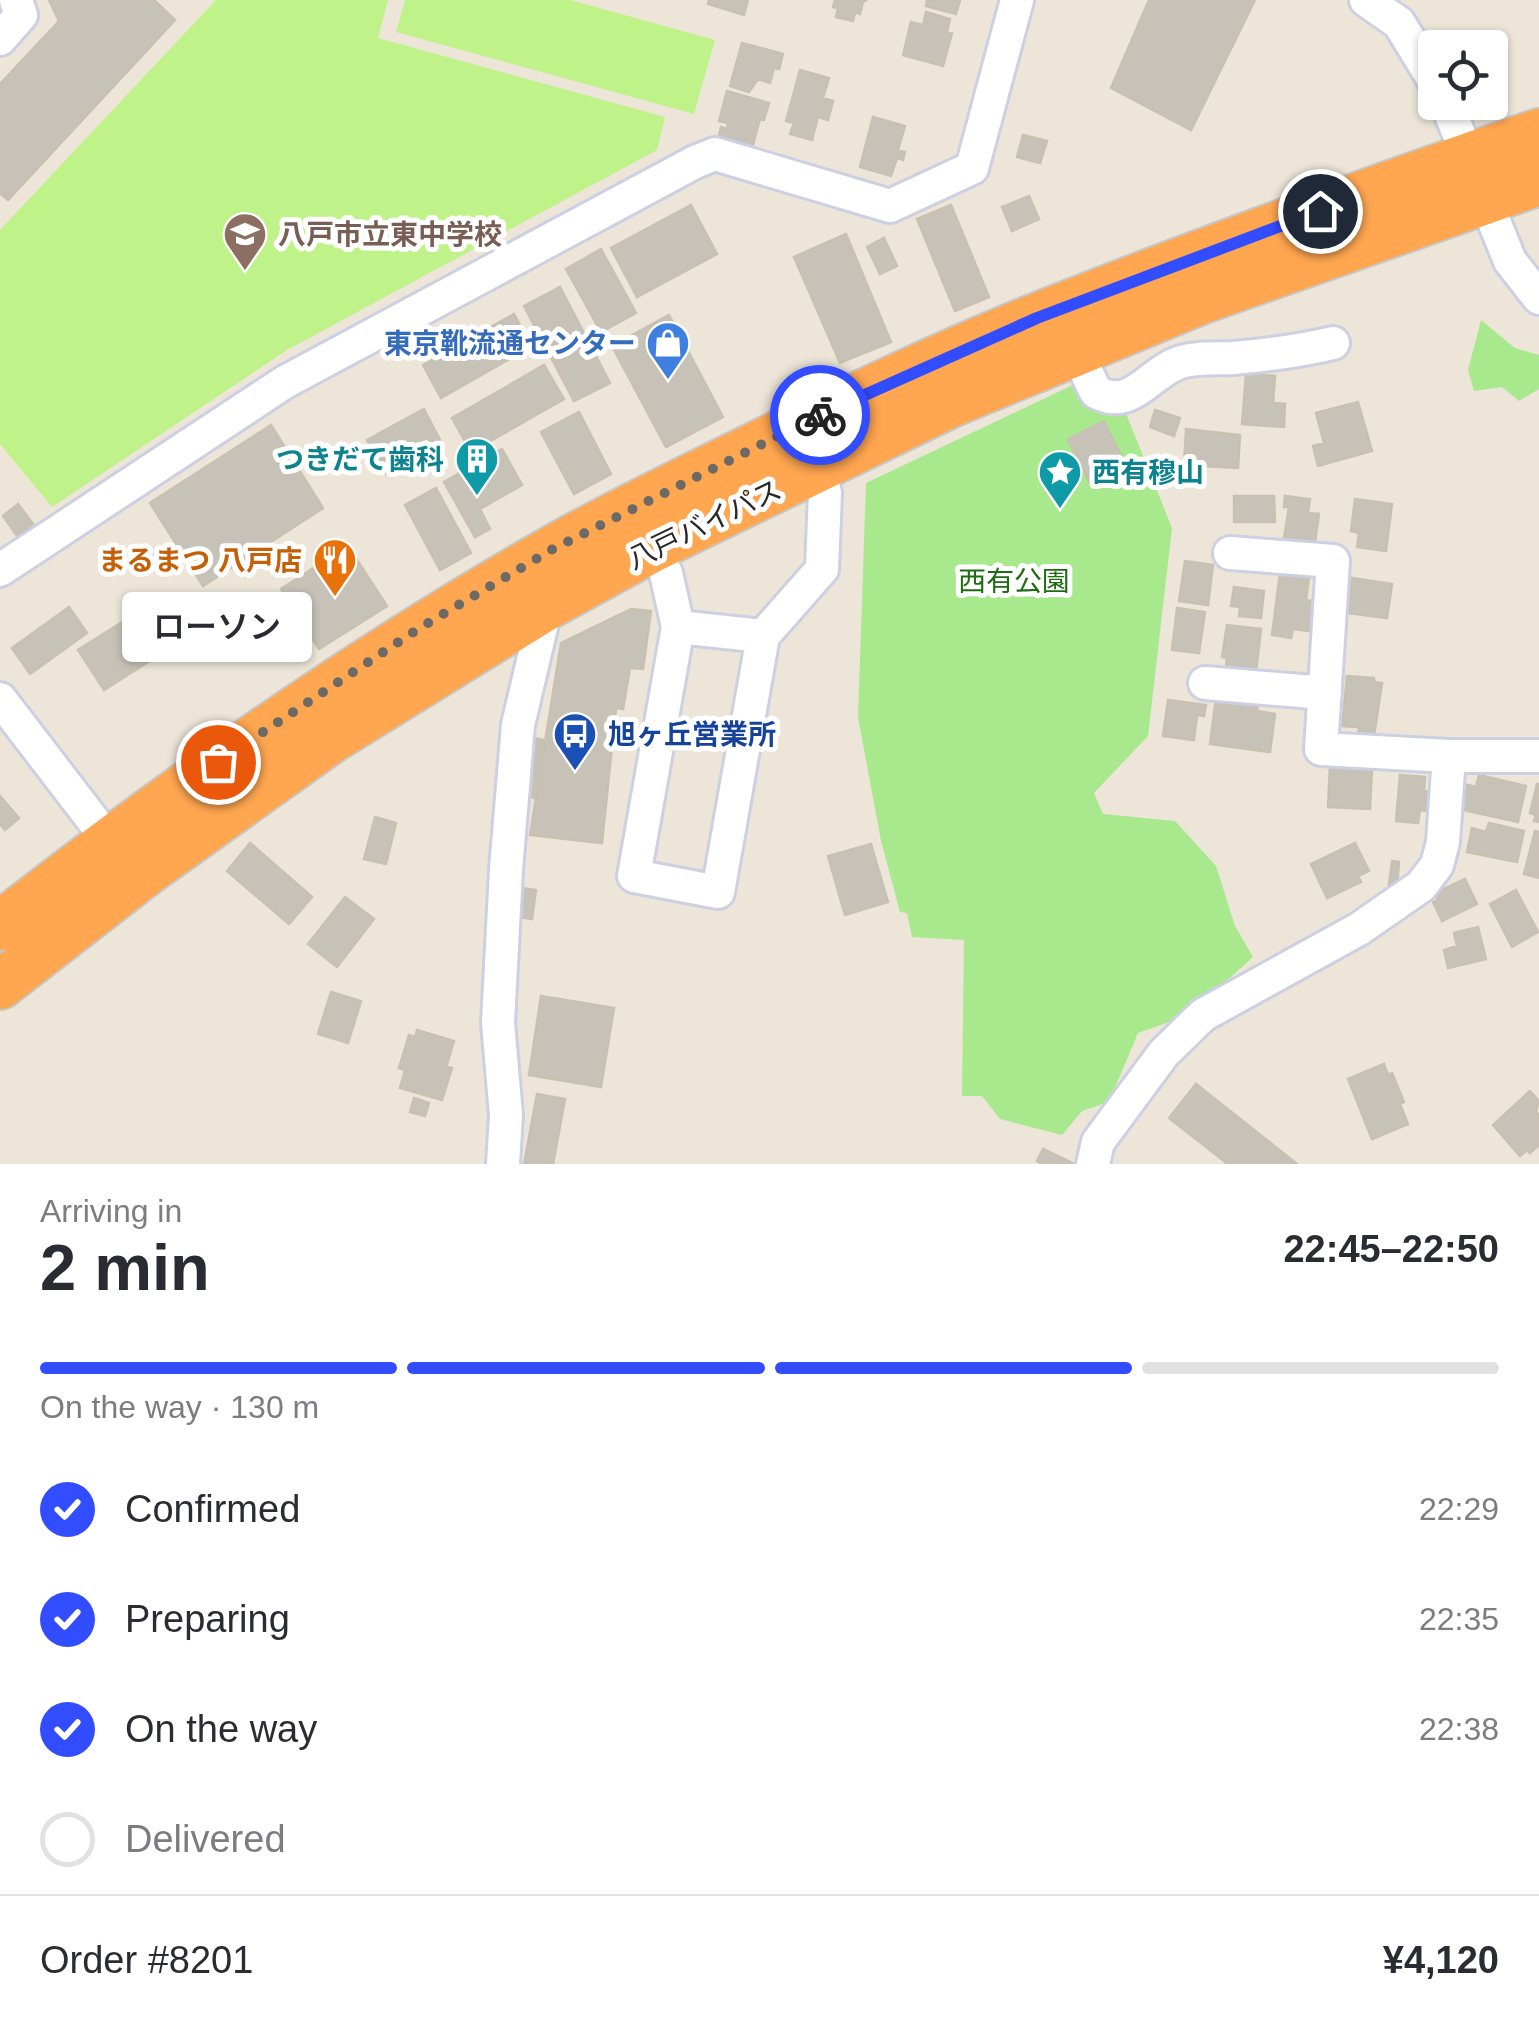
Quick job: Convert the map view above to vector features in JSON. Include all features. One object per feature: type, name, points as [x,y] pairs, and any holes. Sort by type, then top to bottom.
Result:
[{"type":"highway","name":"八戸バイパス","points":[[0,926],[110,840],[273,723],[418,629],[553,549],[641,528],[819,467],[951,403],[1203,299],[1476,178],[1539,133]]},
{"type":"highway","name":"八戸バイパス","points":[[0,985],[148,870],[331,739],[546,606],[641,528],[902,376],[1037,318],[1476,178],[1539,181]]},
{"type":"street","points":[[0,39],[21,16],[16,0]]},
{"type":"street","points":[[0,570],[285,382],[695,162],[715,154],[890,206],[972,168],[1017,0]]},
{"type":"street","points":[[1366,0],[1399,24],[1418,55]]},
{"type":"street","points":[[1453,120],[1510,260],[1539,298]]},
{"type":"street","points":[[1076,352],[1096,392],[1113,399],[1134,394],[1185,361],[1291,353],[1334,343]]},
{"type":"street","points":[[641,528],[666,572],[678,627],[634,876],[718,892],[763,636],[822,569],[825,493],[819,467]]},
{"type":"street","points":[[1230,553],[1333,562],[1321,749],[1539,756]]},
{"type":"street","points":[[503,1164],[506,1115],[498,1023],[506,870],[518,725],[546,606]]},
{"type":"street","points":[[678,627],[763,636]]},
{"type":"street","points":[[1205,683],[1325,693]]},
{"type":"street","points":[[0,700],[110,840]]},
{"type":"street","points":[[1093,1164],[1098,1142],[1164,1053],[1204,1014],[1358,929],[1421,886],[1436,865],[1443,842],[1448,756]]},
{"type":"green space","name":"八戸市立東中学校","points":[[216,0],[388,0],[378,38],[665,117],[657,150],[287,350],[52,507],[0,444],[0,230]]},
{"type":"green space","points":[[405,0],[570,0],[715,40],[694,114],[396,32]]},
{"type":"green space","points":[[1481,320],[1515,348],[1539,355],[1539,389],[1519,401],[1502,387],[1474,391],[1468,370]]},
{"type":"green space","name":"西有公園","points":[[1075,384],[1125,411],[1172,528],[1148,736],[1094,793],[1103,814],[1175,821],[1216,866],[1235,926],[1253,957],[1189,1015],[1138,1033],[1109,1102],[1082,1111],[1062,1135],[1000,1119],[982,1096],[962,1096],[964,940],[912,937],[907,913],[900,912],[881,841],[858,717],[866,483]]},
{"type":"building","points":[[49,0],[154,0],[175,20],[8,200],[0,193],[0,84],[59,21]]},
{"type":"building","points":[[709,0],[748,0],[744,15],[708,4]]},
{"type":"building","points":[[835,0],[867,0],[860,14],[855,12],[853,21],[836,17]]},
{"type":"building","points":[[927,0],[960,0],[956,14],[926,6]]},
{"type":"building","points":[[1149,0],[1255,0],[1191,130],[1111,88]]},
{"type":"building","points":[[926,12],[950,19],[947,32],[952,33],[943,66],[903,55],[911,22],[923,25]]},
{"type":"building","points":[[742,43],[783,54],[770,83],[758,79],[749,92],[730,86]]},
{"type":"building","points":[[800,70],[829,78],[823,98],[833,101],[828,120],[818,117],[812,140],[790,134],[794,123],[786,121]]},
{"type":"building","points":[[727,91],[769,103],[752,148],[718,139],[721,127],[727,129],[728,123],[719,121]]},
{"type":"building","points":[[873,117],[905,126],[898,150],[905,152],[903,160],[897,158],[891,176],[860,167]]},
{"type":"building","points":[[1023,135],[1047,141],[1040,163],[1017,157]]},
{"type":"building","points":[[1029,196],[1039,219],[1012,231],[1002,207]]},
{"type":"building","points":[[691,205],[717,254],[637,297],[611,248]]},
{"type":"building","points":[[951,205],[989,297],[955,311],[917,219]]},
{"type":"building","points":[[846,234],[891,342],[840,363],[794,257]]},
{"type":"building","points":[[884,238],[897,266],[880,274],[867,247]]},
{"type":"building","points":[[601,249],[636,313],[601,332],[566,269]]},
{"type":"building","points":[[560,287],[610,383],[574,401],[524,306]]},
{"type":"building","points":[[514,314],[532,346],[441,398],[423,365]]},
{"type":"building","name":"東京靴流通センター","points":[[669,315],[723,417],[666,447],[612,346]]},
{"type":"building","points":[[544,365],[564,399],[471,452],[452,418]]},
{"type":"building","points":[[1246,374],[1275,376],[1273,403],[1285,404],[1284,427],[1242,424]]},
{"type":"building","points":[[1358,402],[1372,451],[1318,466],[1313,446],[1324,443],[1316,413]]},
{"type":"building","points":[[424,409],[442,444],[386,474],[367,440]]},
{"type":"building","points":[[1155,410],[1180,418],[1174,436],[1150,427]]},
{"type":"building","points":[[579,412],[611,474],[574,494],[541,432]]},
{"type":"building","points":[[1104,421],[1125,464],[1089,482],[1068,439]]},
{"type":"building","points":[[271,425],[323,508],[203,586],[150,503]]},
{"type":"building","points":[[1186,429],[1240,435],[1238,468],[1184,465]]},
{"type":"building","name":"つきだて歯科","points":[[502,449],[522,485],[480,509],[490,529],[475,537],[444,482]]},
{"type":"building","points":[[436,488],[471,553],[440,570],[405,505]]},
{"type":"building","points":[[1234,496],[1274,496],[1275,522],[1234,522]]},
{"type":"building","points":[[1285,496],[1310,499],[1308,513],[1319,514],[1315,542],[1284,538],[1289,507],[1284,507]]},
{"type":"building","points":[[1355,499],[1392,504],[1386,551],[1357,547],[1359,533],[1351,531]]},
{"type":"building","points":[[18,504],[36,528],[20,540],[3,516]]},
{"type":"building","points":[[348,546],[387,606],[319,649],[281,589]]},
{"type":"building","points":[[1185,561],[1213,565],[1208,605],[1179,601]]},
{"type":"building","points":[[1280,573],[1309,577],[1309,631],[1293,629],[1291,638],[1272,635]]},
{"type":"building","points":[[1352,578],[1392,584],[1387,618],[1347,613]]},
{"type":"building","points":[[1234,587],[1264,591],[1261,618],[1239,616],[1240,607],[1231,606]]},
{"type":"building","points":[[151,604],[176,644],[104,690],[78,650]]},
{"type":"building","points":[[69,607],[87,633],[30,674],[12,648]]},
{"type":"building","points":[[1177,608],[1205,612],[1199,653],[1172,650]]},
{"type":"building","name":"旭ヶ丘営業所","points":[[631,609],[651,611],[643,669],[630,668],[623,709],[616,708],[602,843],[530,835],[561,643]]},
{"type":"building","points":[[1227,625],[1261,629],[1256,672],[1226,667],[1227,658],[1222,657]]},
{"type":"building","points":[[1347,676],[1374,678],[1374,682],[1382,683],[1374,736],[1358,735],[1359,727],[1342,726]]},
{"type":"building","points":[[1216,698],[1258,703],[1257,711],[1275,714],[1270,752],[1210,744]]},
{"type":"building","points":[[1168,700],[1206,705],[1204,716],[1197,715],[1194,740],[1163,736]]},
{"type":"building","points":[[534,738],[543,740],[534,798],[525,796]]},
{"type":"building","points":[[1330,766],[1372,768],[1370,809],[1328,807]]},
{"type":"building","points":[[1400,775],[1425,777],[1424,791],[1430,792],[1428,811],[1420,810],[1418,823],[1396,821]]},
{"type":"building","points":[[1479,775],[1526,786],[1518,822],[1459,809],[1464,784],[1476,787]]},
{"type":"building","points":[[1539,784],[1539,822],[1530,813]]},
{"type":"building","points":[[0,796],[19,818],[5,830],[0,824]]},
{"type":"building","points":[[375,817],[396,823],[386,864],[364,859]]},
{"type":"building","points":[[1489,823],[1524,831],[1517,862],[1467,852],[1472,828],[1486,832]]},
{"type":"building","points":[[1535,831],[1539,832],[1539,878],[1524,874]]},
{"type":"building","points":[[250,843],[312,897],[289,924],[227,871]]},
{"type":"building","points":[[1355,843],[1369,871],[1358,876],[1361,882],[1327,898],[1311,864]]},
{"type":"building","points":[[871,844],[888,902],[845,915],[828,856]]},
{"type":"building","points":[[1392,861],[1399,862],[1397,886],[1389,885]]},
{"type":"building","points":[[1465,879],[1477,904],[1442,921],[1433,902],[1438,900],[1435,893]]},
{"type":"building","points":[[522,888],[536,890],[532,919],[518,917]]},
{"type":"building","points":[[1516,890],[1538,932],[1512,947],[1490,904]]},
{"type":"building","points":[[345,897],[374,919],[337,967],[308,944]]},
{"type":"building","points":[[1478,927],[1486,959],[1448,968],[1444,950],[1457,946],[1454,933]]},
{"type":"building","points":[[331,992],[361,1001],[348,1043],[318,1034]]},
{"type":"building","points":[[541,996],[614,1008],[601,1087],[529,1075]]},
{"type":"building","points":[[417,1030],[454,1041],[446,1067],[452,1068],[442,1100],[400,1088],[405,1070],[399,1068],[409,1035],[415,1037]]},
{"type":"building","points":[[1384,1064],[1404,1102],[1400,1104],[1408,1124],[1372,1139],[1348,1079]]},
{"type":"building","points":[[1196,1084],[1297,1164],[1228,1164],[1169,1118]]},
{"type":"building","points":[[1530,1091],[1539,1101],[1539,1145],[1520,1156],[1493,1125]]},
{"type":"building","points":[[537,1094],[565,1099],[553,1164],[524,1164]]},
{"type":"building","points":[[414,1098],[429,1103],[425,1116],[410,1112]]},
{"type":"building","points":[[1043,1149],[1074,1164],[1043,1164],[1037,1161]]},
{"type":"way so far","points":[[218,762],[418,629],[553,549],[820,415]]},
{"type":"place","name":"八戸市立東中学校","points":[[245,272]]},
{"type":"place","name":"東京靴流通センター","points":[[668,381]]},
{"type":"place","name":"つきだて歯科","points":[[477,497]]},
{"type":"place","name":"西有穆山","points":[[1060,510]]},
{"type":"place","name":"まるまつ 八戸店","points":[[335,598]]},
{"type":"place","name":"ローソン","points":[[218,762]]},
{"type":"place","name":"旭ヶ丘営業所","points":[[575,772]]},
{"type":"route","points":[[820,415],[1037,318],[1320,211]]}]
